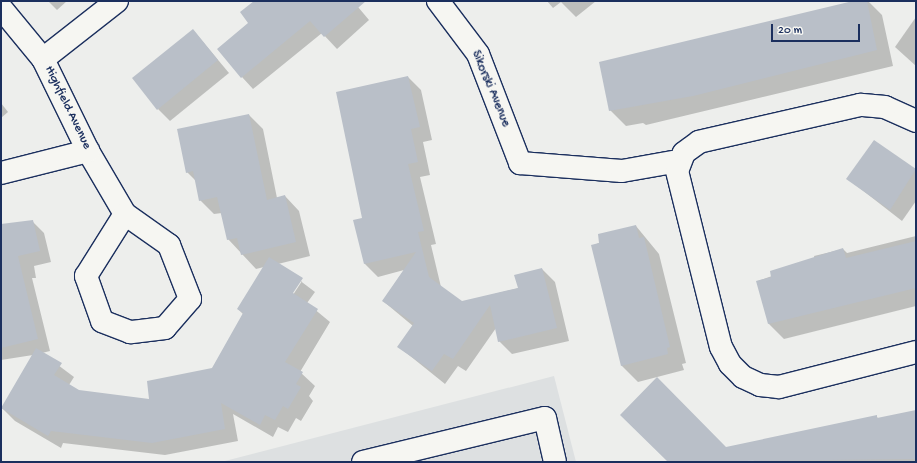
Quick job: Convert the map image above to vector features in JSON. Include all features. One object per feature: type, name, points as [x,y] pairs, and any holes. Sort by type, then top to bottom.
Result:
[{"type":"street","points":[[43,59],[117,1]]},
{"type":"street","name":"Sikorski Avenue","points":[[438,1],[478,54],[520,163],[622,171],[679,162]]},
{"type":"street","name":"Highfield Avenue","points":[[1,8],[43,59],[88,151],[125,214],[170,245],[190,299],[165,328],[130,332],[102,321],[86,276],[125,214]]},
{"type":"street","points":[[916,121],[885,107],[860,105],[699,142],[684,153],[679,162],[678,180],[721,347],[730,364],[743,377],[760,385],[779,387],[916,352]]},
{"type":"street","points":[[1,173],[88,151]]},
{"type":"street","points":[[363,462],[545,418],[555,462]]},
{"type":"shaded area","points":[[554,376],[576,462],[221,462]]},
{"type":"building","points":[[254,1],[366,1],[324,37],[310,21],[241,78],[217,49],[248,23],[240,12]]},
{"type":"building","points":[[853,1],[867,1],[877,50],[693,96],[609,111],[599,62]]},
{"type":"building","points":[[193,29],[218,60],[157,110],[132,78]]},
{"type":"building","points":[[408,76],[420,127],[411,129],[418,162],[408,164],[424,231],[418,232],[429,277],[462,301],[518,288],[514,275],[542,268],[557,328],[498,342],[490,305],[453,359],[444,354],[432,371],[397,347],[414,323],[382,301],[416,252],[364,264],[353,220],[362,218],[336,92]]},
{"type":"building","points":[[249,114],[267,200],[285,195],[296,242],[241,255],[237,238],[227,240],[217,197],[199,201],[193,171],[186,173],[177,129]]},
{"type":"building","points":[[874,140],[916,169],[890,210],[846,179]]},
{"type":"building","points":[[33,220],[40,251],[18,256],[38,339],[1,348],[1,224]]},
{"type":"building","points":[[636,225],[639,238],[644,237],[670,347],[667,348],[668,354],[621,366],[591,245],[599,243],[598,234]]},
{"type":"building","points":[[916,241],[916,288],[768,324],[756,281],[771,277],[770,271],[843,248],[846,258]]},
{"type":"building","points":[[269,257],[303,278],[293,293],[318,309],[285,362],[303,372],[296,384],[301,387],[288,409],[283,406],[275,420],[265,415],[260,425],[221,403],[225,429],[152,443],[51,431],[48,436],[1,408],[36,348],[62,363],[54,375],[79,390],[149,399],[147,381],[212,368],[243,313],[237,309]]},
{"type":"building","points":[[657,377],[726,447],[877,415],[877,418],[916,410],[916,459],[668,462],[620,415]]}]
